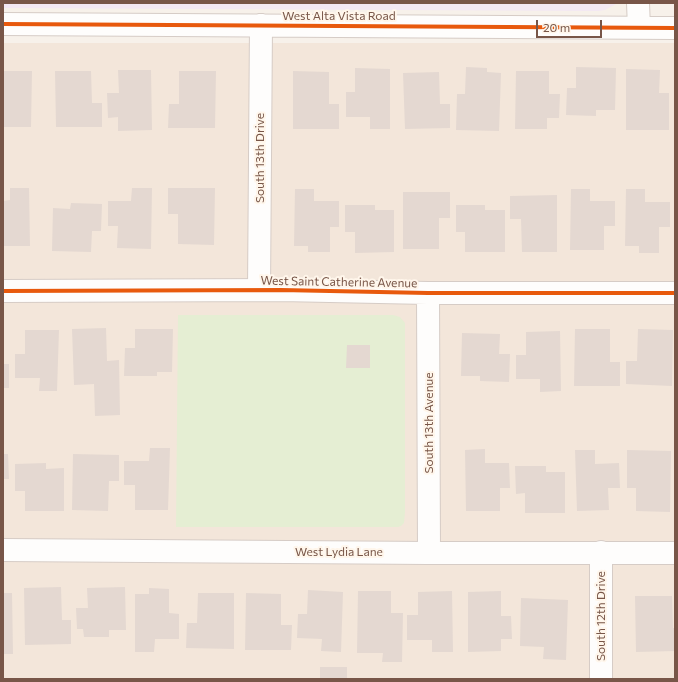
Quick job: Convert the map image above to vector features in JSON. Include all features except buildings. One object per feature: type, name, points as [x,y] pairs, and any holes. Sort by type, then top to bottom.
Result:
[{"type":"street","points":[[638,3],[638,28]]},
{"type":"street","name":"West Alta Vista Road","points":[[3,24],[675,28]]},
{"type":"street","name":"South 13th Drive","points":[[259,290],[260,25]]},
{"type":"street","name":"West Saint Catherine Avenue","points":[[3,291],[259,290],[428,293],[675,294]]},
{"type":"street","name":"South 13th Avenue","points":[[428,293],[429,553]]},
{"type":"street","name":"West Lydia Lane","points":[[3,550],[429,553],[675,552]]},
{"type":"street","name":"South 12th Drive","points":[[601,552],[601,679]]},
{"type":"shaded area","points":[[3,3],[618,3],[605,10],[598,11],[3,8]]},
{"type":"shaded area","points":[[3,43],[675,43],[675,679],[3,679]]},
{"type":"green space","points":[[178,315],[393,315],[400,317],[405,323],[404,523],[398,527],[176,527]]},
{"type":"cycle path","points":[[3,24],[675,28]]},
{"type":"cycle path","points":[[3,291],[281,290],[428,293],[675,293]]}]
